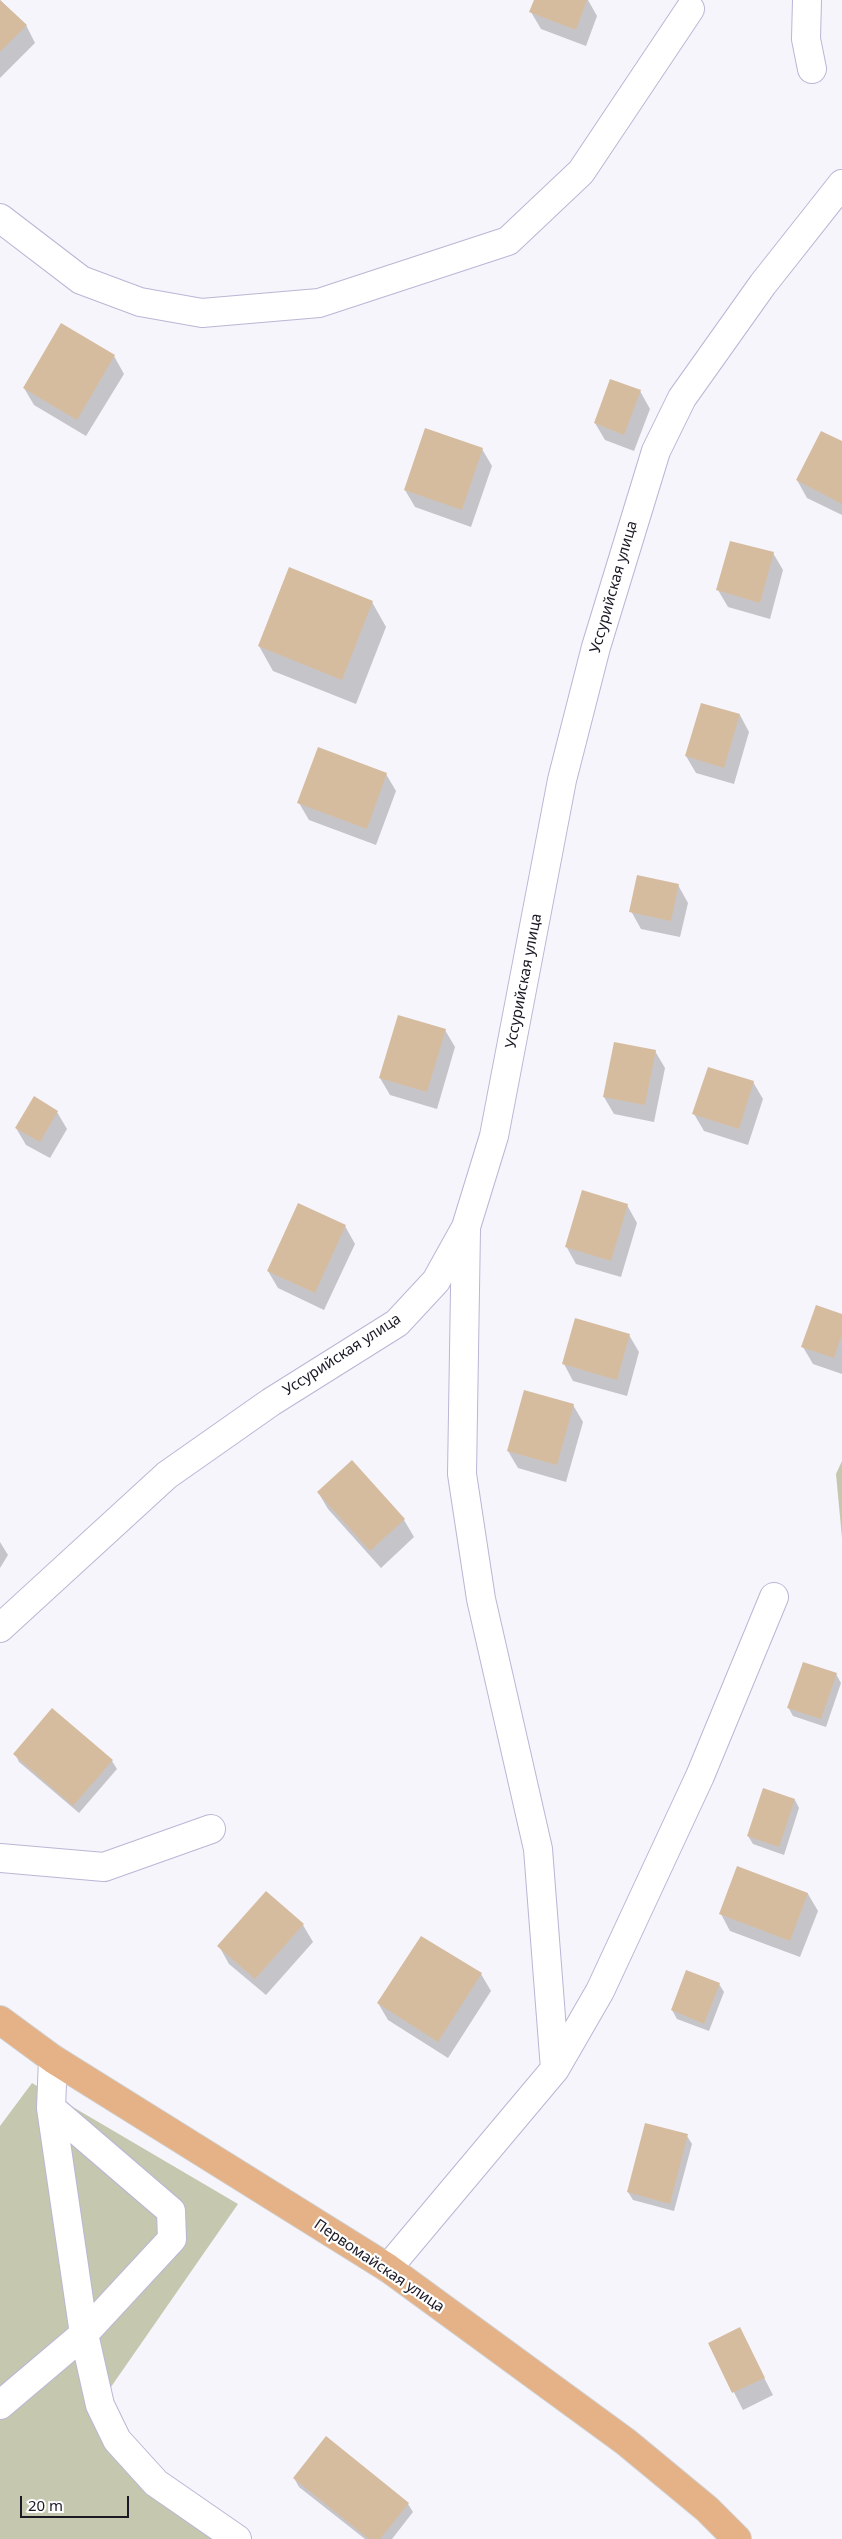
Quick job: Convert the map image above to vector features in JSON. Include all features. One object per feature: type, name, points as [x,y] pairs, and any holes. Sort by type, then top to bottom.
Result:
[{"type":"main road","name":"Первомайская улица","points":[[0,2020],[53,2060],[388,2268],[626,2442],[707,2509],[738,2539]]},
{"type":"street","points":[[807,0],[806,39],[812,69]]},
{"type":"street","points":[[0,218],[81,280],[140,302],[202,314],[319,303],[508,241],[582,172],[690,9]]},
{"type":"street","name":"Уссурийская улица","points":[[0,1628],[167,1475],[271,1402],[397,1323],[436,1281],[466,1227],[494,1136],[562,780],[596,646],[656,452],[682,398],[763,284],[842,184]]},
{"type":"street","points":[[466,1227],[462,1474],[481,1600],[538,1849],[555,2069]]},
{"type":"street","points":[[388,2268],[555,2069],[600,1991],[688,1803],[774,1597]]},
{"type":"street","points":[[0,1858],[104,1867],[211,1829]]},
{"type":"street","points":[[53,2060],[51,2108],[84,2334],[100,2405],[117,2440],[156,2483],[238,2539]]},
{"type":"street","points":[[0,2405],[84,2334],[172,2239],[171,2211],[51,2108]]},
{"type":"green space","points":[[842,1461],[842,1538],[836,1474]]},
{"type":"green space","points":[[32,2083],[238,2204],[104,2397],[144,2470],[219,2539],[0,2539],[0,2126]]},
{"type":"building","points":[[0,0],[27,25],[0,52]]},
{"type":"building","points":[[534,0],[587,0],[576,30],[529,12]]},
{"type":"building","points":[[61,323],[115,355],[77,420],[23,388]]},
{"type":"building","points":[[610,379],[641,390],[624,435],[594,423]]},
{"type":"building","points":[[425,428],[483,448],[462,510],[404,490]]},
{"type":"building","points":[[821,431],[842,441],[842,504],[796,480]]},
{"type":"building","points":[[730,541],[774,552],[760,603],[716,590]]},
{"type":"building","points":[[289,567],[373,601],[342,680],[258,646]]},
{"type":"building","points":[[701,703],[740,714],[724,768],[685,756]]},
{"type":"building","points":[[318,747],[387,773],[367,829],[297,803]]},
{"type":"building","points":[[637,875],[679,884],[671,921],[629,912]]},
{"type":"building","points":[[398,1015],[446,1029],[427,1092],[379,1078]]},
{"type":"building","points":[[614,1042],[656,1050],[645,1105],[603,1097]]},
{"type":"building","points":[[708,1067],[754,1081],[739,1129],[692,1114]]},
{"type":"building","points":[[34,1096],[58,1111],[40,1142],[15,1128]]},
{"type":"building","points":[[582,1190],[628,1204],[611,1261],[565,1247]]},
{"type":"building","points":[[298,1203],[346,1225],[315,1293],[267,1271]]},
{"type":"building","points":[[816,1305],[842,1314],[842,1334],[834,1358],[801,1347]]},
{"type":"building","points":[[575,1318],[630,1334],[617,1380],[562,1364]]},
{"type":"building","points":[[524,1390],[574,1404],[557,1465],[507,1451]]},
{"type":"building","points":[[352,1460],[405,1519],[370,1551],[317,1492]]},
{"type":"building","points":[[803,1662],[837,1673],[821,1719],[787,1708]]},
{"type":"building","points":[[52,1708],[113,1760],[73,1806],[13,1754]]},
{"type":"building","points":[[763,1788],[795,1799],[779,1847],[747,1836]]},
{"type":"building","points":[[737,1866],[808,1893],[790,1941],[719,1914]]},
{"type":"building","points":[[266,1891],[304,1924],[255,1979],[217,1946]]},
{"type":"building","points":[[421,1936],[482,1973],[438,2042],[377,2003]]},
{"type":"building","points":[[686,1970],[720,1983],[704,2024],[671,2010]]},
{"type":"building","points":[[645,2123],[688,2134],[670,2204],[627,2192]]},
{"type":"building","points":[[740,2327],[765,2378],[732,2393],[708,2343]]},
{"type":"building","points":[[326,2436],[409,2503],[380,2539],[369,2539],[293,2478]]}]
